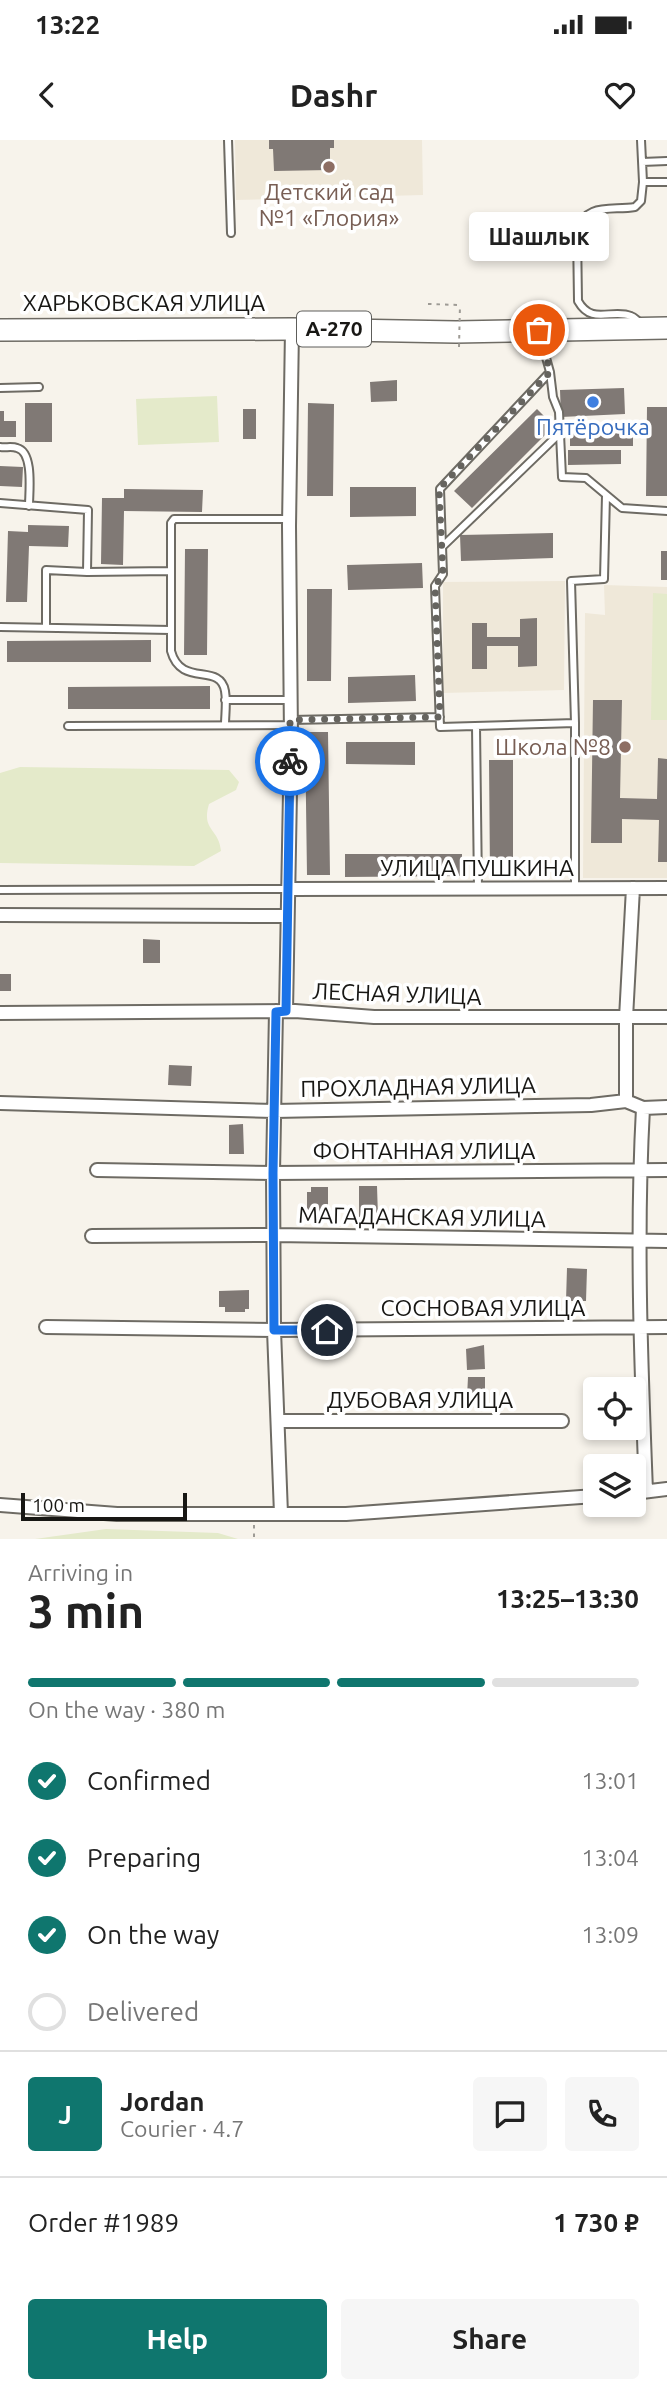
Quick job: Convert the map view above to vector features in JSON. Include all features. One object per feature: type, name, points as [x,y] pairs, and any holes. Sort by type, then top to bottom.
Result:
[{"type":"highway","name":"ХАРЬКОВСКАЯ УЛИЦА","points":[[0,330],[292,329],[456,332],[657,328]]},
{"type":"street","points":[[281,1514],[274,1330],[273,1173],[274,1111],[288,889],[292,329]]},
{"type":"street","points":[[626,1101],[626,1018],[633,888]]},
{"type":"street","name":"УЛИЦА ПУШКИНА","points":[[288,889],[667,888]]},
{"type":"street","points":[[0,915],[287,916]]},
{"type":"street","name":"ЛЕСНАЯ УЛИЦА","points":[[0,1013],[281,1011],[374,1017],[667,1017]]},
{"type":"street","name":"ПРОХЛАДНАЯ УЛИЦА","points":[[0,1103],[274,1111],[591,1105],[626,1101],[643,1108],[667,1107]]},
{"type":"street","points":[[640,1454],[639,1242],[643,1108]]},
{"type":"street","name":"ФОНТАННАЯ УЛИЦА","points":[[97,1170],[273,1173],[667,1170]]},
{"type":"street","name":"МАГАДАНСКАЯ УЛИЦА","points":[[92,1236],[274,1235],[667,1241]]},
{"type":"street","name":"СОСНОВАЯ УЛИЦА","points":[[46,1327],[274,1330],[667,1327]]},
{"type":"street","name":"ДУБОВАЯ УЛИЦА","points":[[278,1421],[562,1421]]},
{"type":"street","points":[[646,1491],[667,1489]]},
{"type":"street","points":[[0,1505],[117,1514],[346,1514],[583,1497]]},
{"type":"lane","points":[[228,140],[231,233]]},
{"type":"lane","points":[[641,140],[641,201],[635,207],[590,212],[580,222],[577,231],[578,302],[586,312],[598,315],[630,315],[657,328]]},
{"type":"lane","points":[[642,162],[667,161]]},
{"type":"lane","points":[[643,182],[667,182]]},
{"type":"lane","points":[[539,330],[550,372],[552,397],[559,412],[562,477],[586,478],[622,508],[667,511]]},
{"type":"lane","points":[[550,372],[439,489],[443,574],[435,586],[440,727],[575,723]]},
{"type":"lane","points":[[0,387],[39,387]]},
{"type":"lane","points":[[442,547],[560,433]]},
{"type":"lane","points":[[0,447],[18,448],[29,460],[29,506]]},
{"type":"lane","points":[[575,889],[575,723],[571,581],[604,579],[606,495]]},
{"type":"lane","points":[[0,503],[88,510],[87,572]]},
{"type":"lane","points":[[226,726],[225,688],[217,678],[187,672],[175,662],[171,651],[171,523],[174,519],[289,519]]},
{"type":"lane","points":[[46,628],[46,570],[171,571]]},
{"type":"lane","points":[[0,627],[171,630]]},
{"type":"lane","points":[[226,700],[290,700]]},
{"type":"lane","points":[[68,726],[226,726],[440,717]]},
{"type":"lane","points":[[476,726],[478,890]]},
{"type":"lane","points":[[0,890],[288,889]]},
{"type":"path","points":[[428,304],[460,305],[458,347]]},
{"type":"shaded area","name":"Детский сад №1 «Глория»","points":[[235,140],[422,140],[423,195],[236,200]]},
{"type":"shaded area","points":[[565,581],[564,690],[443,693],[443,582]]},
{"type":"shaded area","name":"Школа №8","points":[[604,585],[667,587],[667,878],[583,878],[585,613],[605,615]]},
{"type":"green space","points":[[217,396],[219,442],[138,445],[136,399]]},
{"type":"green space","points":[[653,593],[667,594],[667,720],[651,720]]},
{"type":"green space","points":[[20,767],[229,770],[239,782],[236,790],[209,804],[207,820],[220,843],[221,851],[194,866],[0,863],[0,773]]},
{"type":"green space","points":[[106,1529],[218,1533],[238,1539],[35,1539]]},
{"type":"building","points":[[269,140],[334,140],[334,148],[330,148],[330,170],[274,171],[273,149],[269,149]]},
{"type":"building","points":[[397,380],[397,401],[371,402],[370,382]]},
{"type":"building","points":[[624,388],[625,414],[561,417],[560,390]]},
{"type":"building","points":[[25,403],[52,403],[52,442],[25,442]]},
{"type":"building","points":[[308,403],[334,404],[333,496],[307,496]]},
{"type":"building","points":[[647,407],[667,407],[667,496],[646,496]]},
{"type":"building","points":[[243,409],[256,409],[256,439],[243,439]]},
{"type":"building","points":[[537,409],[554,426],[472,508],[454,491]]},
{"type":"building","points":[[0,411],[4,411],[4,421],[16,421],[16,437],[0,437]]},
{"type":"building","points":[[570,432],[633,432],[633,446],[570,446]]},
{"type":"building","points":[[568,450],[621,450],[621,464],[568,465]]},
{"type":"building","points":[[0,466],[23,467],[22,487],[0,486]]},
{"type":"building","points":[[350,487],[416,487],[416,516],[350,517]]},
{"type":"building","points":[[124,489],[203,490],[202,512],[124,511],[123,565],[101,564],[102,498],[124,498]]},
{"type":"building","points":[[28,525],[69,526],[68,547],[29,546],[27,602],[6,602],[8,531],[28,532]]},
{"type":"building","points":[[553,533],[553,558],[461,561],[460,535]]},
{"type":"building","points":[[185,549],[208,549],[207,655],[184,655]]},
{"type":"building","points":[[661,551],[667,551],[667,580],[661,580]]},
{"type":"building","points":[[422,563],[423,588],[348,590],[347,565]]},
{"type":"building","points":[[307,589],[332,589],[331,681],[307,681]]},
{"type":"building","points":[[537,618],[537,666],[518,667],[518,646],[487,646],[487,669],[472,669],[472,623],[487,623],[487,637],[520,637],[520,619]]},
{"type":"building","points":[[151,640],[151,662],[7,662],[7,641]]},
{"type":"building","points":[[415,675],[416,701],[348,703],[348,677]]},
{"type":"building","points":[[210,686],[210,709],[68,709],[68,687]]},
{"type":"building","points":[[593,700],[622,700],[620,798],[657,799],[658,758],[667,759],[667,862],[658,862],[659,820],[622,819],[622,843],[591,843]]},
{"type":"building","points":[[305,732],[328,732],[330,875],[307,875]]},
{"type":"building","points":[[346,742],[415,742],[415,765],[346,764]]},
{"type":"building","points":[[489,760],[513,760],[513,876],[490,876]]},
{"type":"building","points":[[345,854],[462,854],[462,876],[345,877]]},
{"type":"building","points":[[143,939],[160,940],[160,963],[143,963]]},
{"type":"building","points":[[0,974],[11,974],[11,991],[0,991]]},
{"type":"building","points":[[169,1065],[192,1066],[191,1086],[168,1085]]},
{"type":"building","points":[[243,1124],[244,1154],[229,1154],[229,1125]]},
{"type":"building","points":[[359,1186],[377,1186],[378,1217],[359,1217]]},
{"type":"building","points":[[311,1187],[328,1187],[328,1218],[307,1219],[307,1192],[311,1192]]},
{"type":"building","points":[[567,1268],[587,1269],[586,1301],[566,1301]]},
{"type":"building","points":[[249,1290],[249,1309],[245,1309],[245,1312],[225,1312],[225,1307],[219,1307],[219,1291]]},
{"type":"building","points":[[484,1345],[485,1369],[467,1370],[466,1349]]},
{"type":"building","points":[[468,1377],[485,1377],[485,1397],[467,1397]]},
{"type":"way so far","points":[[290,761],[290,720],[440,717],[435,586],[443,574],[439,489],[550,372],[539,330]]},
{"type":"place","name":"Детский сад №1 «Глория»","points":[[329,167]]},
{"type":"place","name":"Шашлык","points":[[539,330]]},
{"type":"place","name":"Пятёрочка","points":[[593,402]]},
{"type":"place","name":"Школа №8","points":[[625,747]]},
{"type":"route","points":[[290,761],[286,1011],[276,1012],[274,1330],[327,1330]]}]
